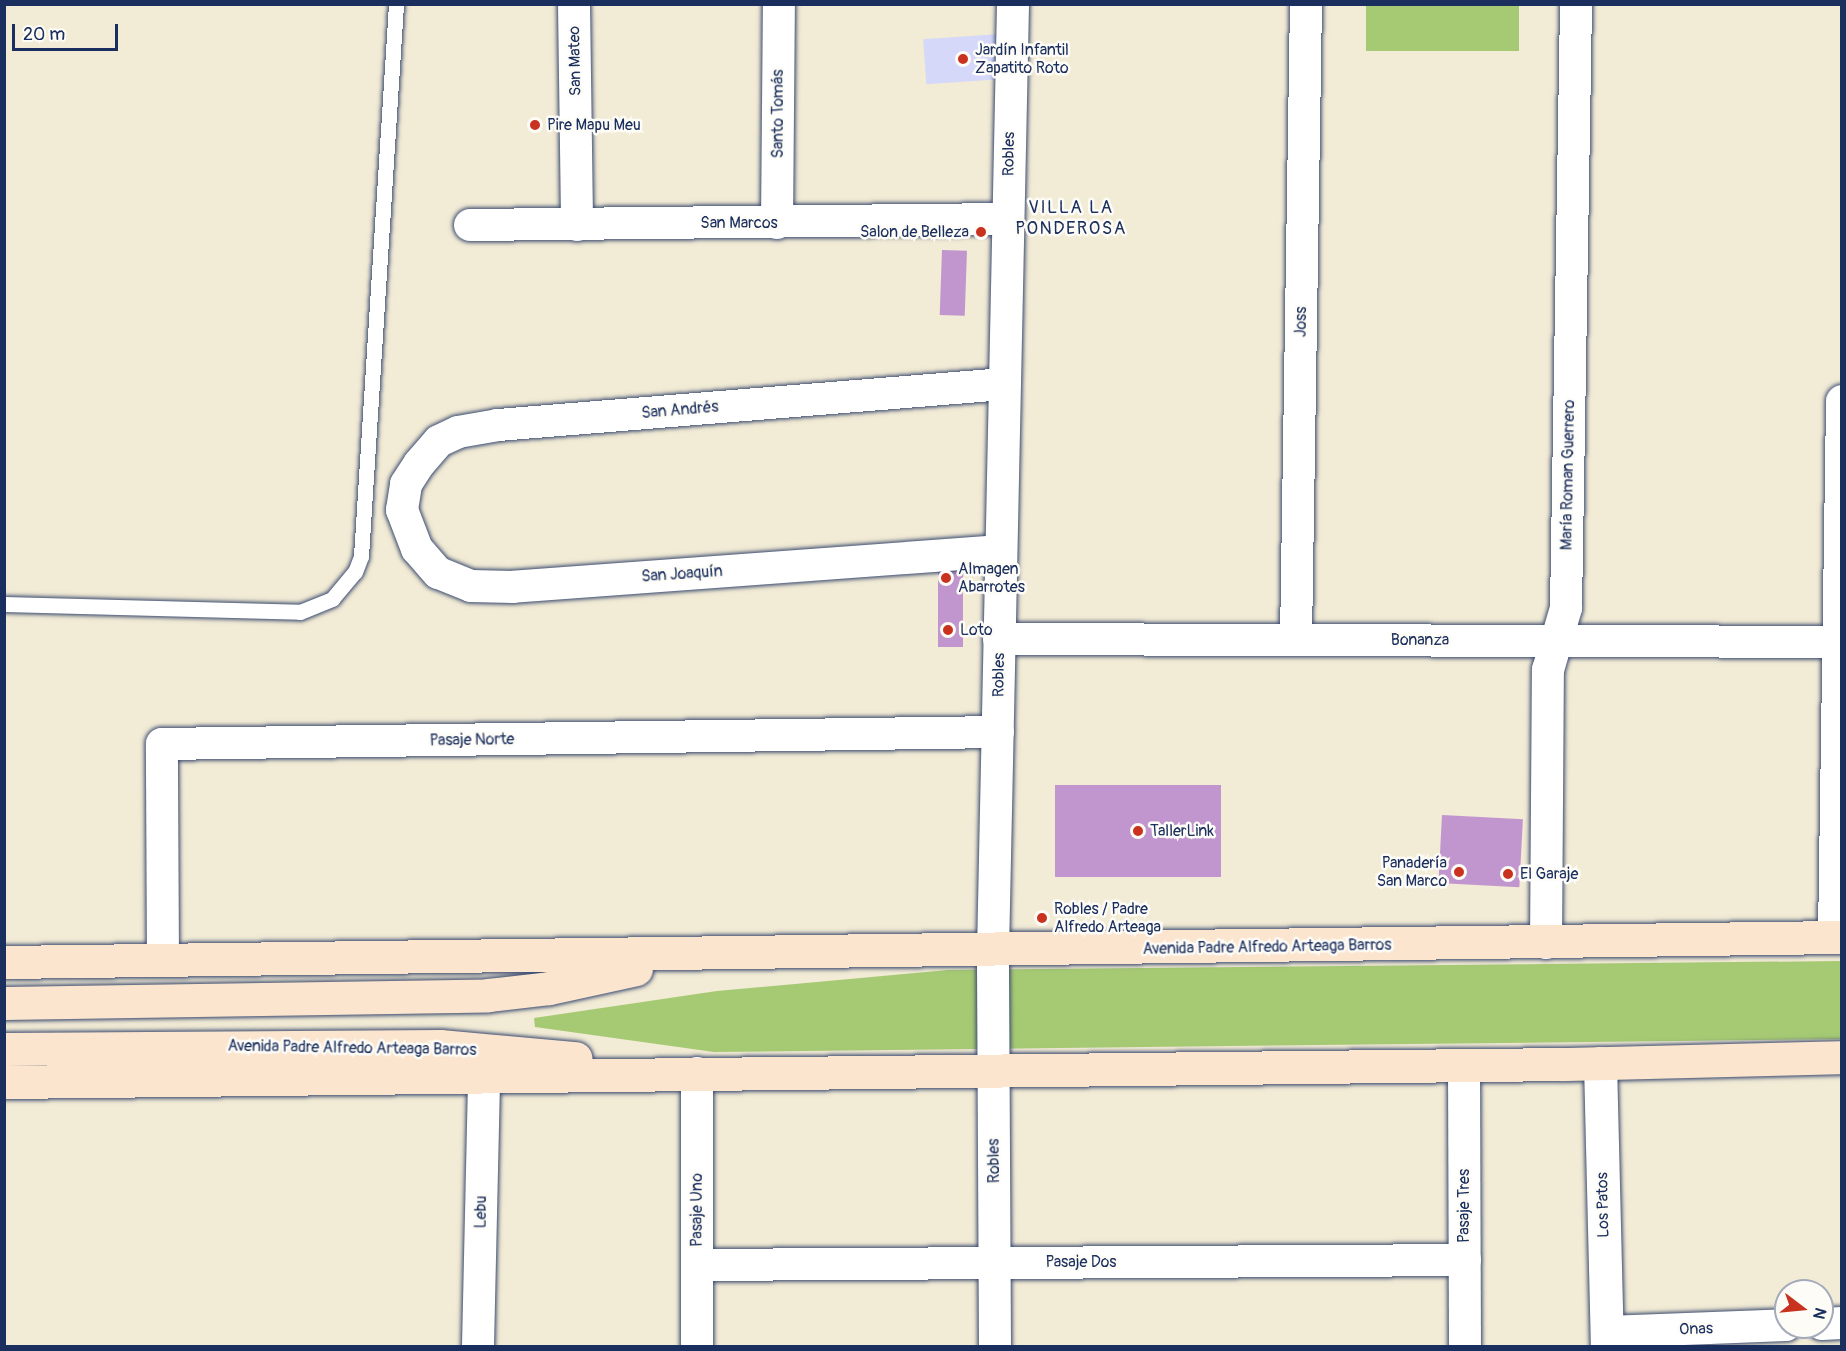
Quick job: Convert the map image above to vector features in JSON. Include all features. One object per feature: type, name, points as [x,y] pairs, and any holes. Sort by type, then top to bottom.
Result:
[{"type":"main road","name":"Avenida Padre Alfredo Arteaga Barros","points":[[4,962],[993,952],[1838,937]]},
{"type":"main road","name":"Avenida Padre Alfredo Arteaga Barros","points":[[4,1004],[488,995],[549,988],[693,955]]},
{"type":"main road","name":"Avenida Padre Alfredo Arteaga Barros","points":[[4,1049],[440,1046],[697,1073]]},
{"type":"main road","name":"Avenida Padre Alfredo Arteaga Barros","points":[[4,1082],[1464,1065],[1842,1057]]},
{"type":"street","name":"San Mateo","points":[[574,4],[577,225]]},
{"type":"street","name":"Santo Tomás","points":[[777,223],[779,4]]},
{"type":"street","name":"Robles","points":[[995,1347],[993,952],[1012,4]]},
{"type":"street","name":"Joss","points":[[1296,639],[1306,4]]},
{"type":"street","name":"María Roman Guerrero","points":[[1546,943],[1548,670],[1566,608],[1576,4]]},
{"type":"street","name":"San Marcos","points":[[470,225],[1008,219]]},
{"type":"street","name":"San Andrés","points":[[402,510],[406,484],[419,464],[439,441],[458,432],[498,425],[1004,384]]},
{"type":"street","points":[[1838,937],[1842,401]]},
{"type":"street","name":"San Joaquín","points":[[402,510],[417,549],[438,573],[471,586],[525,586],[1001,551]]},
{"type":"street","name":"Bonanza","points":[[999,639],[1840,642]]},
{"type":"street","name":"Pasaje Norte","points":[[163,961],[162,744],[998,732]]},
{"type":"street","name":"Los Patos","points":[[1600,1063],[1607,1339]]},
{"type":"street","name":"Pasaje Tres","points":[[1464,1065],[1465,1347]]},
{"type":"street","name":"Pasaje Uno","points":[[697,1073],[697,1347]]},
{"type":"street","name":"Lebu","points":[[478,1347],[484,1078]]},
{"type":"street","name":"Pasaje Dos","points":[[697,1265],[1465,1260]]},
{"type":"street","name":"Onas","points":[[1607,1339],[1774,1326]]},
{"type":"lane","points":[[4,604],[300,612],[332,599],[355,573],[361,556],[396,4]]},
{"type":"shaded area","name":"Jardín Infantil Zapatito Roto","points":[[1000,34],[1003,79],[926,84],[923,39]]},
{"type":"green space","points":[[1366,5],[1519,5],[1519,51],[1366,51]]},
{"type":"green space","points":[[1842,961],[1841,1039],[714,1052],[535,1027],[534,1018],[717,991],[948,970]]},
{"type":"building","points":[[942,250],[967,251],[965,316],[940,315]]},
{"type":"building","points":[[938,567],[963,567],[963,647],[938,647]]},
{"type":"building","name":"TallerLink","points":[[1055,785],[1221,785],[1221,877],[1055,877]]},
{"type":"building","points":[[1442,815],[1523,819],[1519,887],[1438,883]]},
{"type":"place","name":"Jardín Infantil Zapatito Roto","points":[[963,59]]},
{"type":"place","name":"Pire Mapu Meu","points":[[535,125]]},
{"type":"place","name":"Salon de Belleza","points":[[981,232]]},
{"type":"place","name":"Almagen Abarrotes","points":[[946,578]]},
{"type":"place","name":"Loto","points":[[948,630]]},
{"type":"place","name":"TallerLink","points":[[1138,831]]},
{"type":"place","name":"Panadería San Marco","points":[[1459,872]]},
{"type":"place","name":"El Garaje","points":[[1508,874]]},
{"type":"place","name":"Robles / Padre Alfredo Arteaga","points":[[1042,918]]},
{"type":"district","name":"VILLA LA PONDEROSA","points":[[1071,219]]}]
